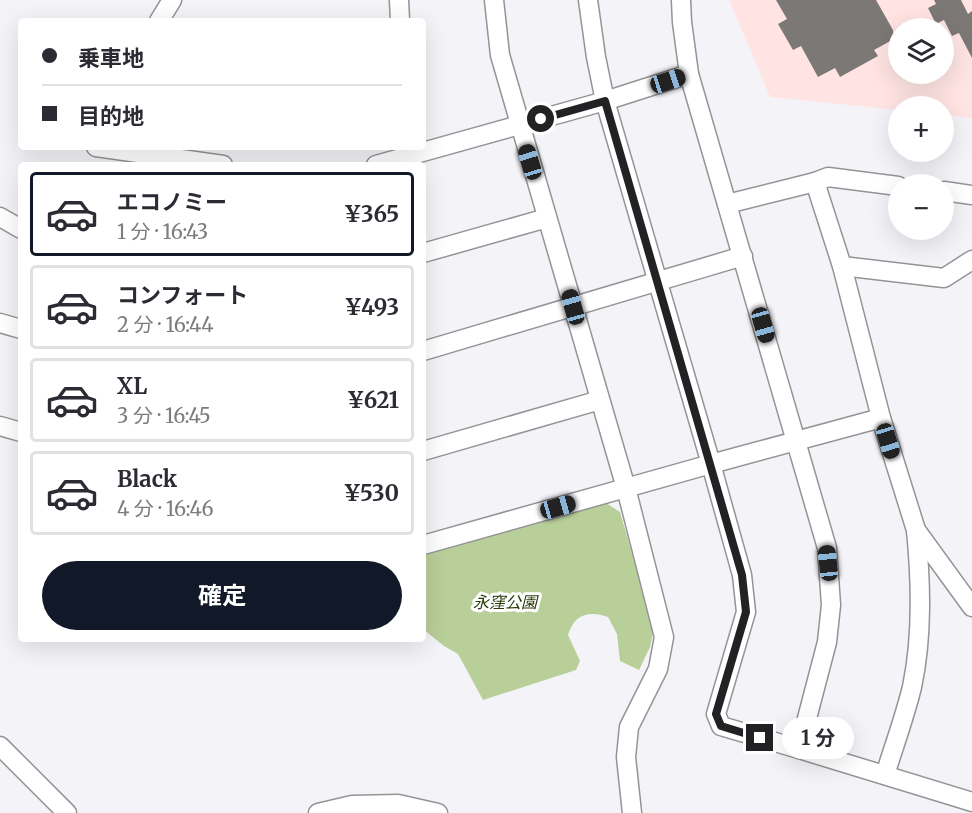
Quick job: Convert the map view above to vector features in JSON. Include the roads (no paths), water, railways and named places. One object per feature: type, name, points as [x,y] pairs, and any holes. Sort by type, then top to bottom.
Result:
[{"type":"street","points":[[161,18],[172,0]]},
{"type":"street","points":[[399,0],[400,18]]},
{"type":"street","points":[[494,0],[500,55],[626,488],[664,637],[658,669],[629,728],[626,757],[632,813]]},
{"type":"street","points":[[588,0],[605,101],[742,575],[746,612],[716,714],[721,726],[971,799]]},
{"type":"street","points":[[681,0],[689,74],[827,548],[831,605],[827,642],[798,749]]},
{"type":"street","points":[[426,142],[519,125],[689,74]]},
{"type":"street","points":[[117,150],[203,162]]},
{"type":"street","points":[[382,162],[408,150]]},
{"type":"street","points":[[728,204],[828,177],[888,185]]},
{"type":"street","points":[[815,182],[842,266],[881,418],[916,530],[921,575],[919,638],[912,686],[885,775]]},
{"type":"street","points":[[954,192],[972,195]]},
{"type":"street","points":[[0,217],[18,227]]},
{"type":"street","points":[[426,251],[547,218]]},
{"type":"street","points":[[426,350],[743,256]]},
{"type":"street","points":[[842,266],[944,278],[972,260]]},
{"type":"street","points":[[0,323],[18,328]]},
{"type":"street","points":[[426,450],[600,400]]},
{"type":"street","points":[[426,544],[881,418]]},
{"type":"street","points":[[0,426],[18,431]]},
{"type":"street","points":[[916,530],[972,608]]},
{"type":"street","points":[[0,746],[67,813]]},
{"type":"street","points":[[318,813],[398,804],[438,813]]},
{"type":"park label","name":"永窪公園","points":[[505,602]]}]
